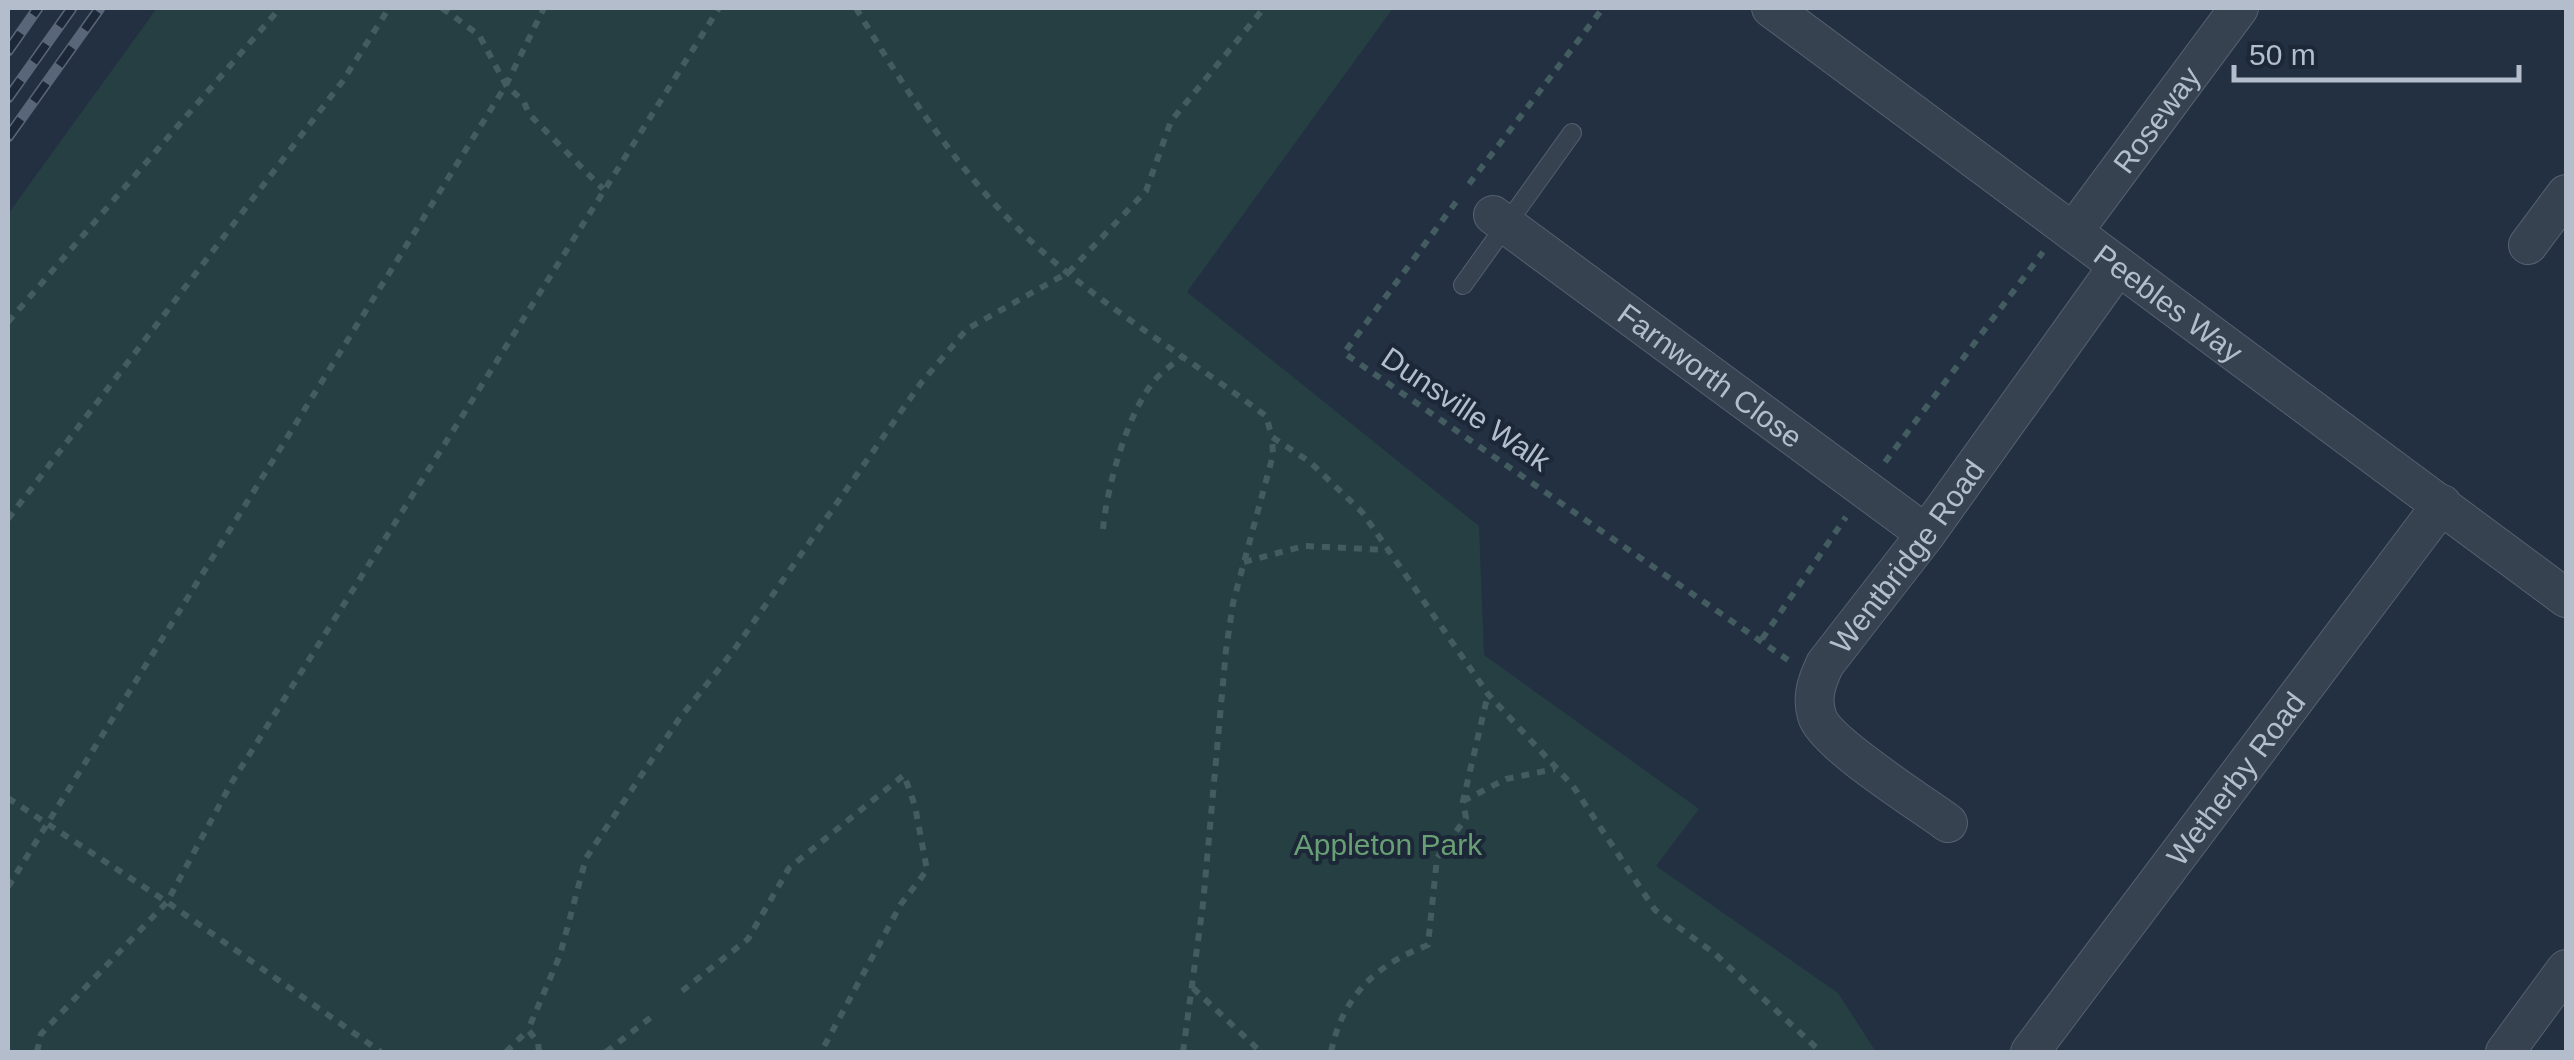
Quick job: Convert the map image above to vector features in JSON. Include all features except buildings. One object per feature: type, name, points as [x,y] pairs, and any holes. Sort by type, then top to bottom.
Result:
[{"type":"street","name":"Peebles Way","points":[[1771,8],[2566,598]]},
{"type":"street","name":"Roseway","points":[[2068,228],[2239,8]]},
{"type":"street","points":[[2528,245],[2566,194]]},
{"type":"street","name":"Farnworth Close","points":[[1500,220],[1926,534]]},
{"type":"street","name":"Wentbridge Road","points":[[1948,823],[1825,733],[1814,699],[1817,682],[1826,664],[1926,534],[2118,266]]},
{"type":"street","name":"Wetherby Road","points":[[2030,1052],[2442,504]]},
{"type":"street","points":[[2505,1052],[2566,969]]},
{"type":"lane","points":[[1463,285],[1500,220],[1572,133]]},
{"type":"path","points":[[8,322],[280,8]]},
{"type":"path","points":[[8,519],[342,82],[388,8]]},
{"type":"path","points":[[442,8],[479,35],[506,85],[603,189]]},
{"type":"path","points":[[8,886],[506,85],[544,8]]},
{"type":"path","points":[[37,1052],[41,1034],[167,902],[232,782],[719,8]]},
{"type":"path","points":[[856,8],[938,136],[996,204],[1069,272],[1266,416],[1272,456],[1226,650],[1193,988],[1183,1052]]},
{"type":"path","points":[[506,1052],[528,1030],[560,955],[586,858],[679,719],[734,650],[921,384],[966,329],[1069,272],[1146,191],[1171,122],[1264,8]]},
{"type":"path","name":"Dunsville Walk","points":[[1602,8],[1344,353],[1762,639],[1817,682]]},
{"type":"path","points":[[1762,639],[1864,491],[2068,228]]},
{"type":"path","points":[[1102,529],[1107,491],[1122,446],[1153,382],[1184,355]]},
{"type":"path","points":[[1272,437],[1339,486],[1389,550],[1488,694],[1593,814],[1655,910],[1714,953],[1820,1052]]},
{"type":"path","points":[[1244,562],[1304,546],[1389,550]]},
{"type":"path","points":[[1331,1052],[1337,1026],[1366,977],[1397,957],[1428,945],[1438,858],[1466,818],[1462,801],[1488,694]]},
{"type":"path","points":[[1462,801],[1506,779],[1556,769]]},
{"type":"path","points":[[682,990],[748,939],[788,868],[904,775],[927,870],[900,904],[821,1052]]},
{"type":"path","points":[[8,798],[167,902],[380,1052]]},
{"type":"path","points":[[1193,988],[1261,1052]]},
{"type":"path","points":[[606,1052],[654,1015]]},
{"type":"path","points":[[528,1030],[538,1042],[539,1052]]},
{"type":"green space","name":"Appleton Park","points":[[157,8],[1393,8],[1187,292],[1479,526],[1484,655],[1699,809],[1656,866],[1838,993],[1876,1052],[8,1052],[8,214]]},
{"type":"railway","points":[[8,51],[38,8]]},
{"type":"railway","points":[[8,98],[72,8]]},
{"type":"railway","points":[[8,137],[100,8]]}]
